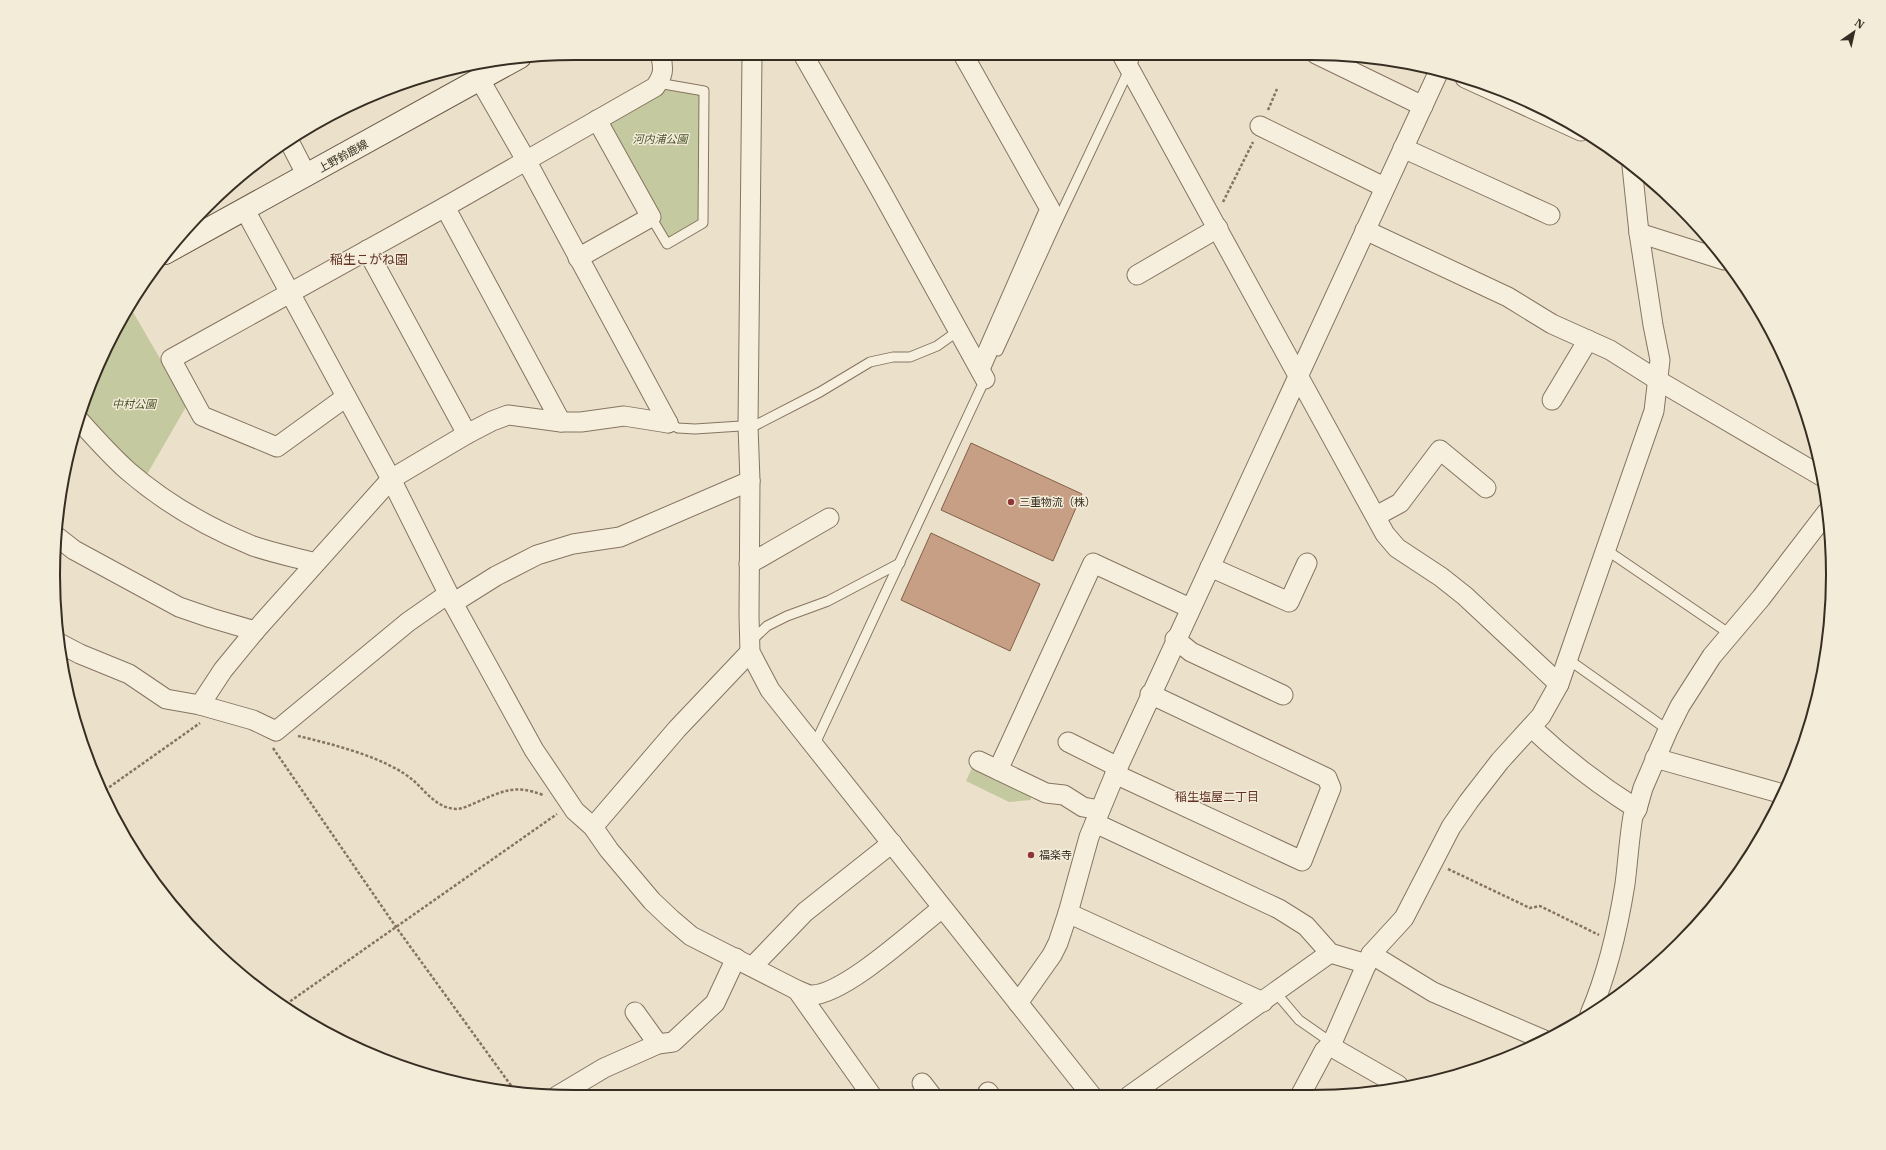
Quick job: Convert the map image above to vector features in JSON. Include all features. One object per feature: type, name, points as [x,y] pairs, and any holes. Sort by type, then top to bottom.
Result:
[{"type":"main road","name":"上野鈴鹿線","points":[[179,245],[508,64]]},
{"type":"street","points":[[346,397],[277,447],[202,416],[171,359],[445,207],[655,87],[663,76],[664,68],[662,60]]},
{"type":"street","points":[[752,60],[748,426],[750,481],[750,647],[770,690],[1087,1090]]},
{"type":"street","points":[[806,60],[880,188],[982,374]]},
{"type":"street","points":[[966,60],[1050,209],[982,374]]},
{"type":"street","points":[[1130,60],[1215,224],[1299,374],[1385,534],[1397,548],[1441,577],[1465,596],[1559,684]]},
{"type":"street","points":[[1329,61],[1423,106]]},
{"type":"street","points":[[1018,1003],[1052,955],[1058,943],[1089,837],[1116,770],[1175,639],[1210,567],[1436,76]]},
{"type":"street","points":[[480,80],[526,160],[668,423]]},
{"type":"street","points":[[578,258],[651,217],[598,120]]},
{"type":"street","points":[[1260,126],[1384,187]]},
{"type":"street","points":[[291,146],[307,176]]},
{"type":"street","points":[[1403,148],[1550,215]]},
{"type":"street","points":[[1303,1090],[1324,1051],[1331,1044],[1369,959],[1404,918],[1451,828],[1480,785],[1500,761],[1532,728],[1541,716],[1559,684],[1569,660],[1605,549],[1654,411],[1659,381],[1660,360],[1639,233],[1633,172]]},
{"type":"street","points":[[445,207],[561,422]]},
{"type":"street","points":[[245,210],[391,479],[451,598],[534,750],[575,811],[593,827],[609,850],[652,901],[671,920],[692,936],[753,966],[797,990],[811,995],[829,991],[853,978],[942,908]]},
{"type":"street","points":[[1137,275],[1215,224]]},
{"type":"street","points":[[1365,230],[1508,297],[1552,324],[1610,350],[1659,381],[1815,473]]},
{"type":"street","points":[[1639,233],[1717,258]]},
{"type":"street","points":[[367,250],[467,434]]},
{"type":"street","points":[[1552,400],[1588,340]]},
{"type":"street","points":[[208,708],[223,670],[314,563],[391,479],[467,434],[492,421],[508,415],[561,422],[581,422],[624,416],[668,423]]},
{"type":"street","points":[[83,424],[101,445],[129,472],[176,506],[215,528],[254,546],[314,563]]},
{"type":"street","points":[[1376,516],[1400,503],[1440,450],[1486,488]]},
{"type":"street","points":[[65,646],[80,654],[129,674],[166,699],[253,720],[274,738],[408,622],[451,598],[537,555],[573,544],[620,537],[750,481]]},
{"type":"street","points":[[1594,1005],[1600,992],[1614,943],[1625,883],[1633,816],[1637,809],[1643,788],[1655,758],[1668,730],[1680,706],[1712,656],[1761,598],[1823,517]]},
{"type":"street","points":[[749,564],[829,518]]},
{"type":"street","points":[[61,540],[74,550],[179,607],[255,631]]},
{"type":"street","points":[[998,770],[1093,563],[1190,608]]},
{"type":"street","points":[[1210,567],[1289,602],[1307,563]]},
{"type":"street","points":[[1175,639],[1191,652],[1283,695]]},
{"type":"street","points":[[593,827],[750,647]]},
{"type":"street","points":[[1068,742],[1116,770],[1302,861],[1331,788],[1327,778],[1150,694]]},
{"type":"street","points":[[1532,728],[1561,755],[1602,787],[1637,809]]},
{"type":"street","points":[[1655,758],[1778,793]]},
{"type":"street","points":[[979,761],[1046,793],[1064,795],[1097,817],[1279,909],[1306,926],[1330,953],[1369,959],[1433,992],[1538,1037]]},
{"type":"street","points":[[753,966],[805,912],[892,843]]},
{"type":"street","points":[[1068,913],[1269,998]]},
{"type":"street","points":[[1138,1090],[1269,998],[1330,953]]},
{"type":"street","points":[[567,1090],[604,1068],[658,1044],[673,1042],[715,1003],[736,958]]},
{"type":"street","points":[[797,990],[868,1090]]},
{"type":"street","points":[[635,1012],[658,1044]]},
{"type":"street","points":[[1331,1044],[1395,1083]]},
{"type":"lane","points":[[814,746],[900,563],[982,374],[1057,222],[1129,60]]},
{"type":"lane","points":[[651,217],[667,244],[703,224],[704,91],[658,83]]},
{"type":"lane","points":[[668,423],[678,428],[695,429],[756,425],[820,392],[870,362],[893,357],[910,358],[937,346],[958,331]]},
{"type":"lane","points":[[1605,549],[1730,634]]},
{"type":"lane","points":[[750,647],[767,626],[780,619],[828,601],[900,563]]},
{"type":"lane","points":[[1569,660],[1668,730]]},
{"type":"lane","points":[[1269,998],[1331,1044]]},
{"type":"path","points":[[1215,224],[1277,89]]},
{"type":"path","points":[[107,789],[208,708]]},
{"type":"path","points":[[274,738],[326,743],[376,760],[403,773],[429,797],[444,807],[457,809],[468,806],[505,790],[518,788],[548,797]]},
{"type":"path","points":[[274,738],[396,927],[512,1086]]},
{"type":"path","points":[[288,1003],[567,806],[575,811]]},
{"type":"path","points":[[1433,861],[1530,908],[1540,906],[1614,943]]},
{"type":"green space","name":"河内浦公園","points":[[670,87],[702,94],[700,221],[668,238],[608,130],[610,121]]},
{"type":"green space","name":"中村公園","points":[[133,311],[187,405],[146,476],[106,441],[85,415],[99,378],[113,347]]},
{"type":"green space","points":[[972,768],[1031,796],[1031,800],[1009,802],[966,781]]},
{"type":"building","name":"三重物流（株）","points":[[971,443],[1082,494],[1053,561],[941,510]]},
{"type":"building","points":[[931,533],[1040,584],[1010,651],[901,600]]},
{"type":"place","name":"三重物流（株）","points":[[1011,502]]},
{"type":"place","name":"福楽寺","points":[[1031,855]]},
{"type":"district","name":"稲生こがね園","points":[[369,259]]},
{"type":"district","name":"稲生塩屋二丁目","points":[[1217,797]]}]
